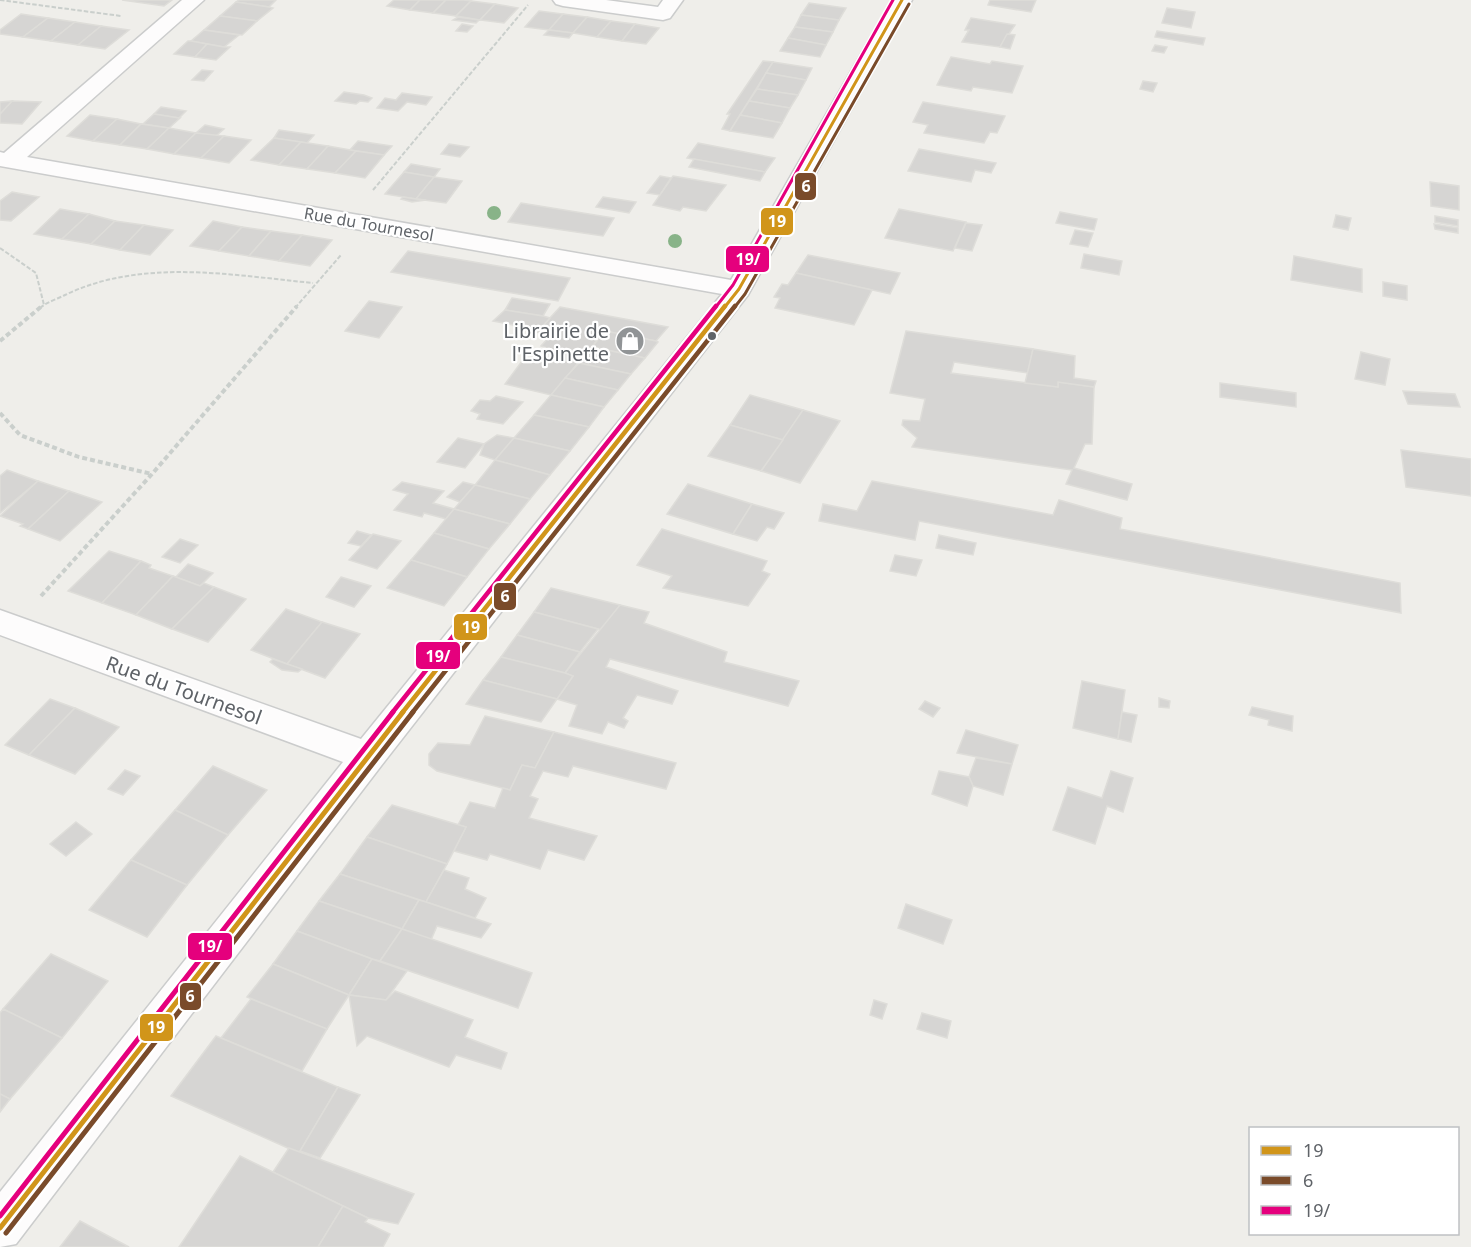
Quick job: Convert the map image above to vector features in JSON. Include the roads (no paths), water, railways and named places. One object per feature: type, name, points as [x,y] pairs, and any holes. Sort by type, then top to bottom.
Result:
[{"type":"street","points":[[4,159],[194,0]]},
{"type":"street","points":[[563,0],[663,14],[673,0]]},
{"type":"street","points":[[0,1228],[368,756],[739,289],[901,0]]},
{"type":"street","name":"Rue du Tournesol","points":[[4,159],[739,289]]},
{"type":"street","name":"Rue du Tournesol","points":[[6,625],[368,756]]},
{"type":"place","name":"Librairie de l'Espinette","points":[[630,341]]}]
